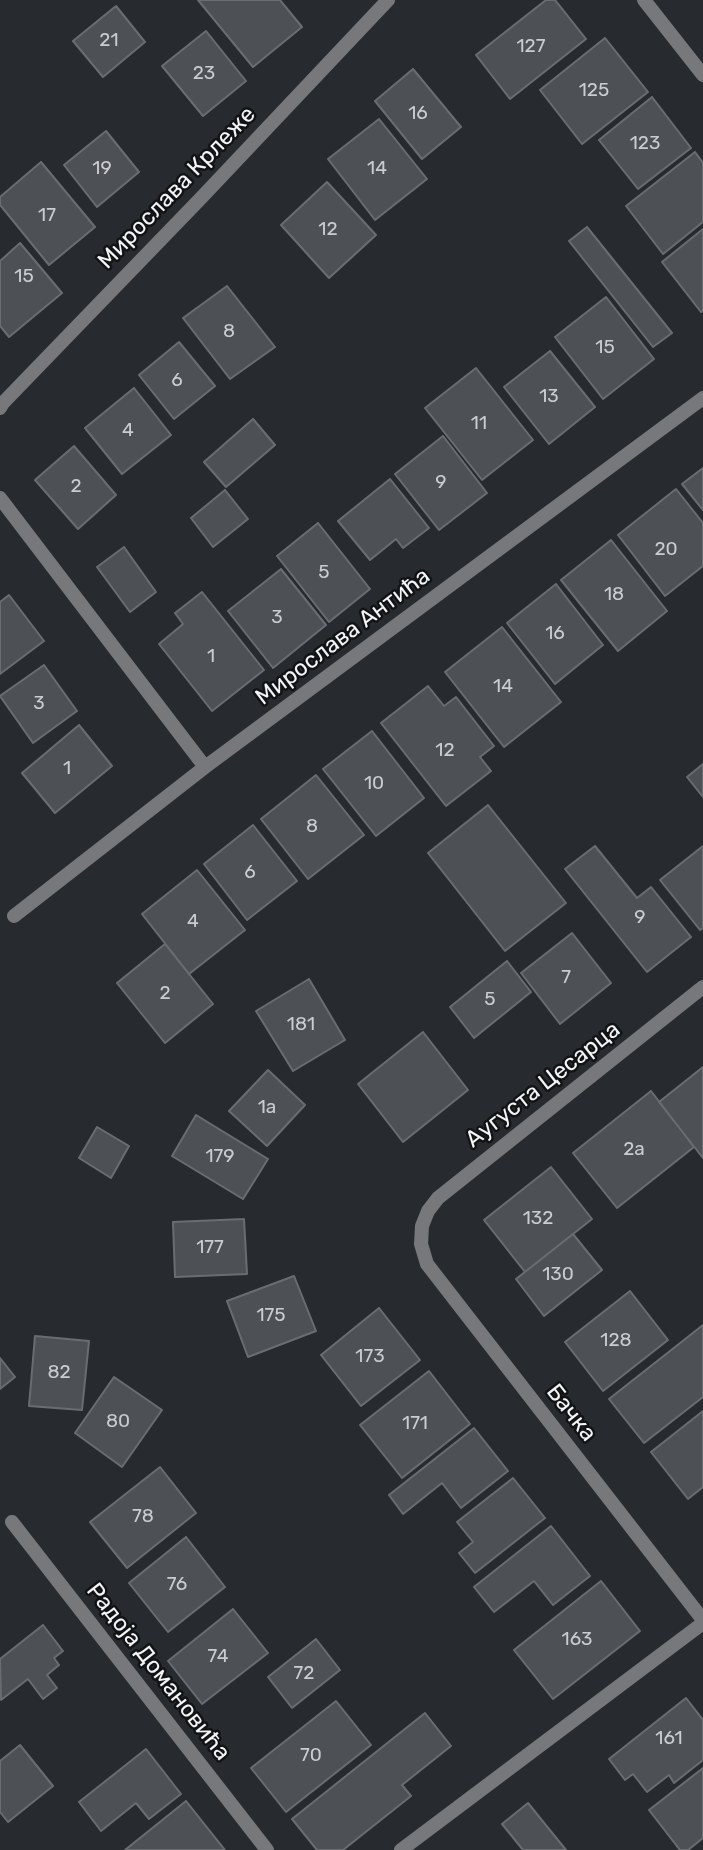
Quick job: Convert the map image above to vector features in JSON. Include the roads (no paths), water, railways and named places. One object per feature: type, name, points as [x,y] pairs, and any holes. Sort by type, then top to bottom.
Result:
[{"type":"street","name":"Мирослава Крлеже","points":[[0,408],[388,0]]},
{"type":"street","points":[[644,0],[703,75]]},
{"type":"street","name":"Мирослава Антића","points":[[14,916],[205,767],[703,398]]},
{"type":"street","points":[[0,498],[205,767]]},
{"type":"street","name":"Аугуста Цесарца","points":[[422,1226],[428,1211],[438,1198],[703,987]]},
{"type":"street","name":"Бачка","points":[[422,1226],[421,1244],[427,1264],[703,1621]]},
{"type":"street","name":"Радоја Домановића","points":[[12,1522],[267,1850]]},
{"type":"street","points":[[401,1850],[703,1621]]}]
